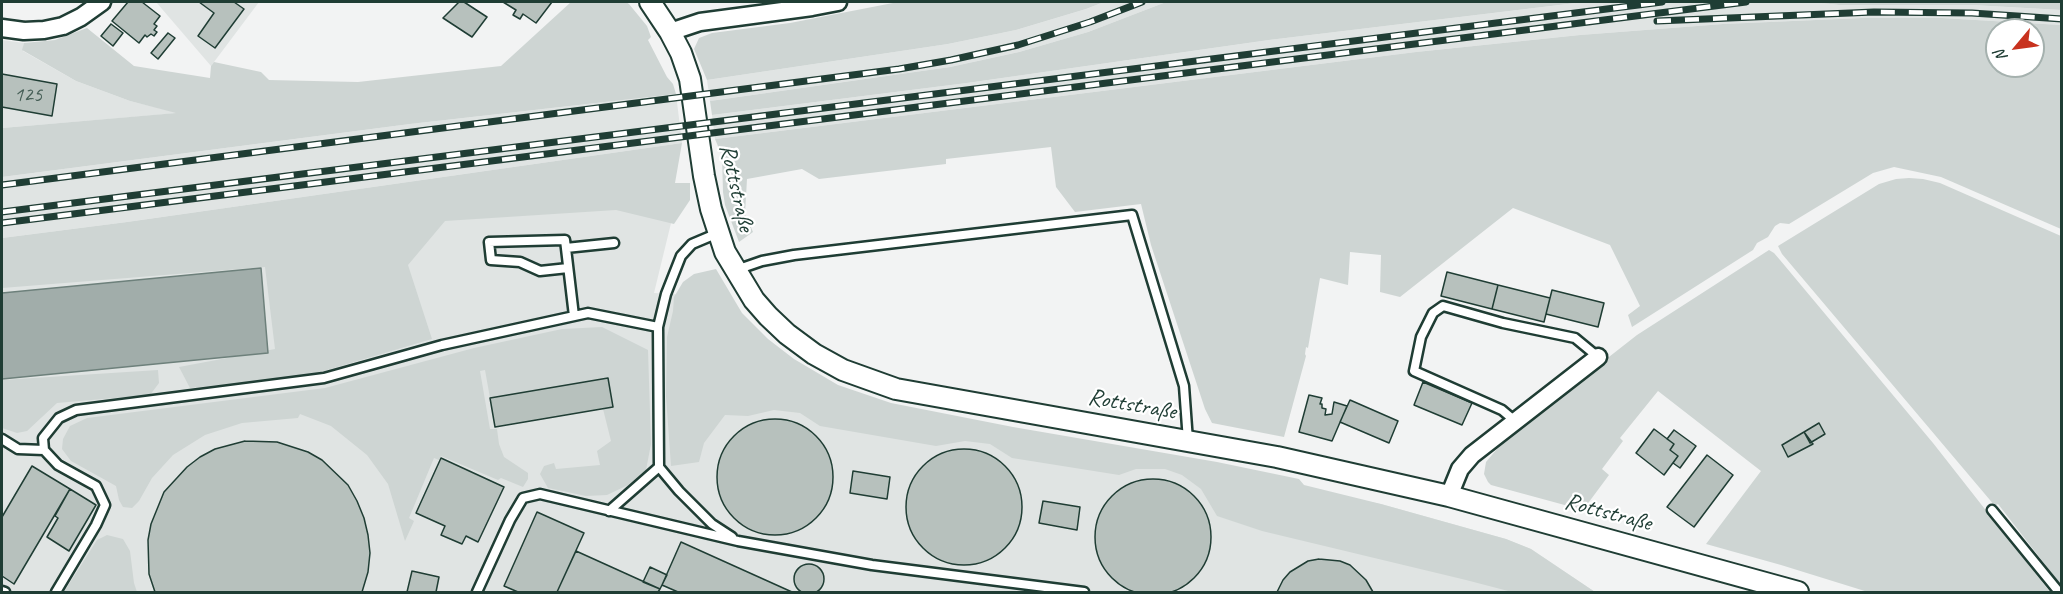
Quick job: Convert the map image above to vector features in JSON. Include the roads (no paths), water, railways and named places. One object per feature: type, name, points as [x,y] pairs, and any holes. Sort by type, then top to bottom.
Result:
[{"type":"street","points":[[2,28],[24,31],[63,26],[102,2]]},
{"type":"street","name":"Rottstraße","points":[[650,2],[681,53],[690,79],[704,176],[718,233],[735,270],[754,300],[786,334],[814,354],[843,370],[896,389],[1277,457],[1449,496],[1798,592]]},
{"type":"street","points":[[670,32],[700,22],[838,2]]},
{"type":"street","points":[[1449,496],[1460,469],[1472,455],[1598,357]]},
{"type":"lane","points":[[735,270],[762,261],[794,255],[1132,215],[1184,386],[1188,441]]},
{"type":"lane","points":[[718,233],[692,244],[681,256],[666,294],[658,327],[659,467],[712,524],[738,541]]},
{"type":"lane","points":[[568,268],[540,271],[520,262],[491,260],[489,242],[565,240],[574,316]]},
{"type":"lane","points":[[566,248],[614,243]]},
{"type":"lane","points":[[1515,421],[1502,410],[1414,371],[1421,337],[1433,313],[1443,306],[1503,323],[1575,338],[1598,357]]},
{"type":"lane","points":[[56,592],[96,525],[105,505],[96,486],[58,465],[44,450],[43,438],[59,418],[76,411],[324,378],[442,345],[588,313],[658,327]]},
{"type":"lane","points":[[2,439],[18,448],[44,450]]},
{"type":"lane","points":[[609,511],[659,467]]},
{"type":"lane","points":[[477,592],[510,520],[523,498],[540,494],[738,541],[872,565],[1043,590],[1084,592]]},
{"type":"lane","points":[[1992,510],[2059,592]]},
{"type":"railway","points":[[2,185],[899,69],[1018,45],[1090,22],[1142,2]]},
{"type":"railway","points":[[2,212],[1662,2]]},
{"type":"railway","points":[[2,223],[1746,2]]},
{"type":"railway","points":[[1657,21],[1874,12],[1972,13],[2062,19]]}]
